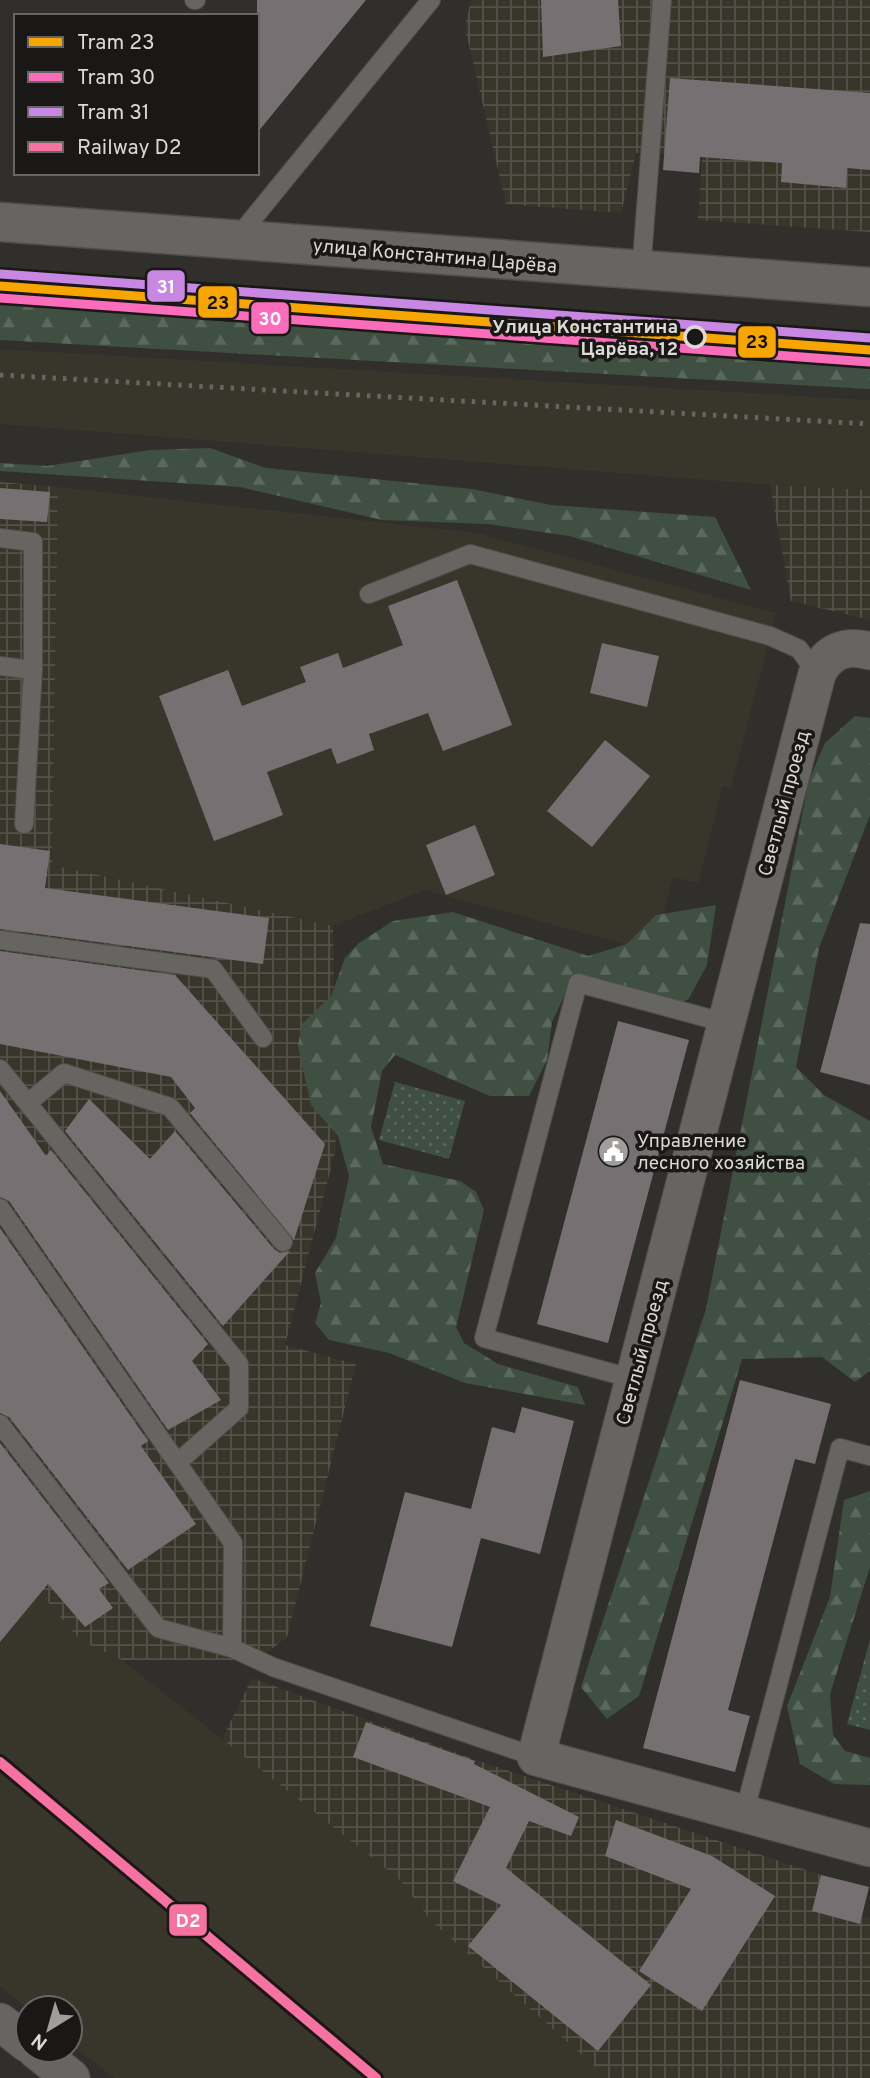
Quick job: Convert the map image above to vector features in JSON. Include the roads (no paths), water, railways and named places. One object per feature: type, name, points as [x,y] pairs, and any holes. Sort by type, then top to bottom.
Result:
[{"type":"street","name":"улица Константина Царёва","points":[[0,222],[237,238],[641,272],[870,287]]},
{"type":"street","name":"Светлый проезд","points":[[536,1757],[817,674],[823,661],[847,647],[870,651]]},
{"type":"street","points":[[536,1757],[870,1848]]},
{"type":"street","points":[[0,2021],[14,2032]]},
{"type":"street","points":[[54,2064],[71,2078]]},
{"type":"lane","points":[[237,238],[431,0]]},
{"type":"lane","points":[[641,272],[662,0]]},
{"type":"lane","points":[[0,538],[33,541],[33,670],[24,824]]},
{"type":"lane","points":[[369,594],[470,554],[770,636],[799,649],[817,674]]},
{"type":"lane","points":[[0,666],[33,670]]},
{"type":"lane","points":[[0,940],[213,969],[263,1038]]},
{"type":"lane","points":[[634,1379],[484,1338],[578,984],[726,1023]]},
{"type":"lane","points":[[0,1069],[239,1364],[239,1408],[177,1463]]},
{"type":"lane","points":[[29,1102],[64,1073],[170,1107],[283,1242]]},
{"type":"lane","points":[[0,1208],[233,1543],[232,1648]]},
{"type":"lane","points":[[0,1424],[158,1628],[232,1648],[273,1667],[536,1757]]},
{"type":"lane","points":[[744,1814],[840,1448],[870,1456]]},
{"type":"railway","points":[[0,375],[870,424]]},
{"type":"tram line","name":"31","points":[[1,274],[870,338]]},
{"type":"tram line","name":"23","points":[[0,286],[870,350]]},
{"type":"tram line","name":"30","points":[[0,298],[869,362]]},
{"type":"rail line","name":"D2","points":[[0,1762],[376,2078]]},
{"type":"place","name":"Улица Константина Царёва, 12","points":[[695,337]]},
{"type":"place","name":"Управление лесного хозяйства","points":[[614,1151]]}]
